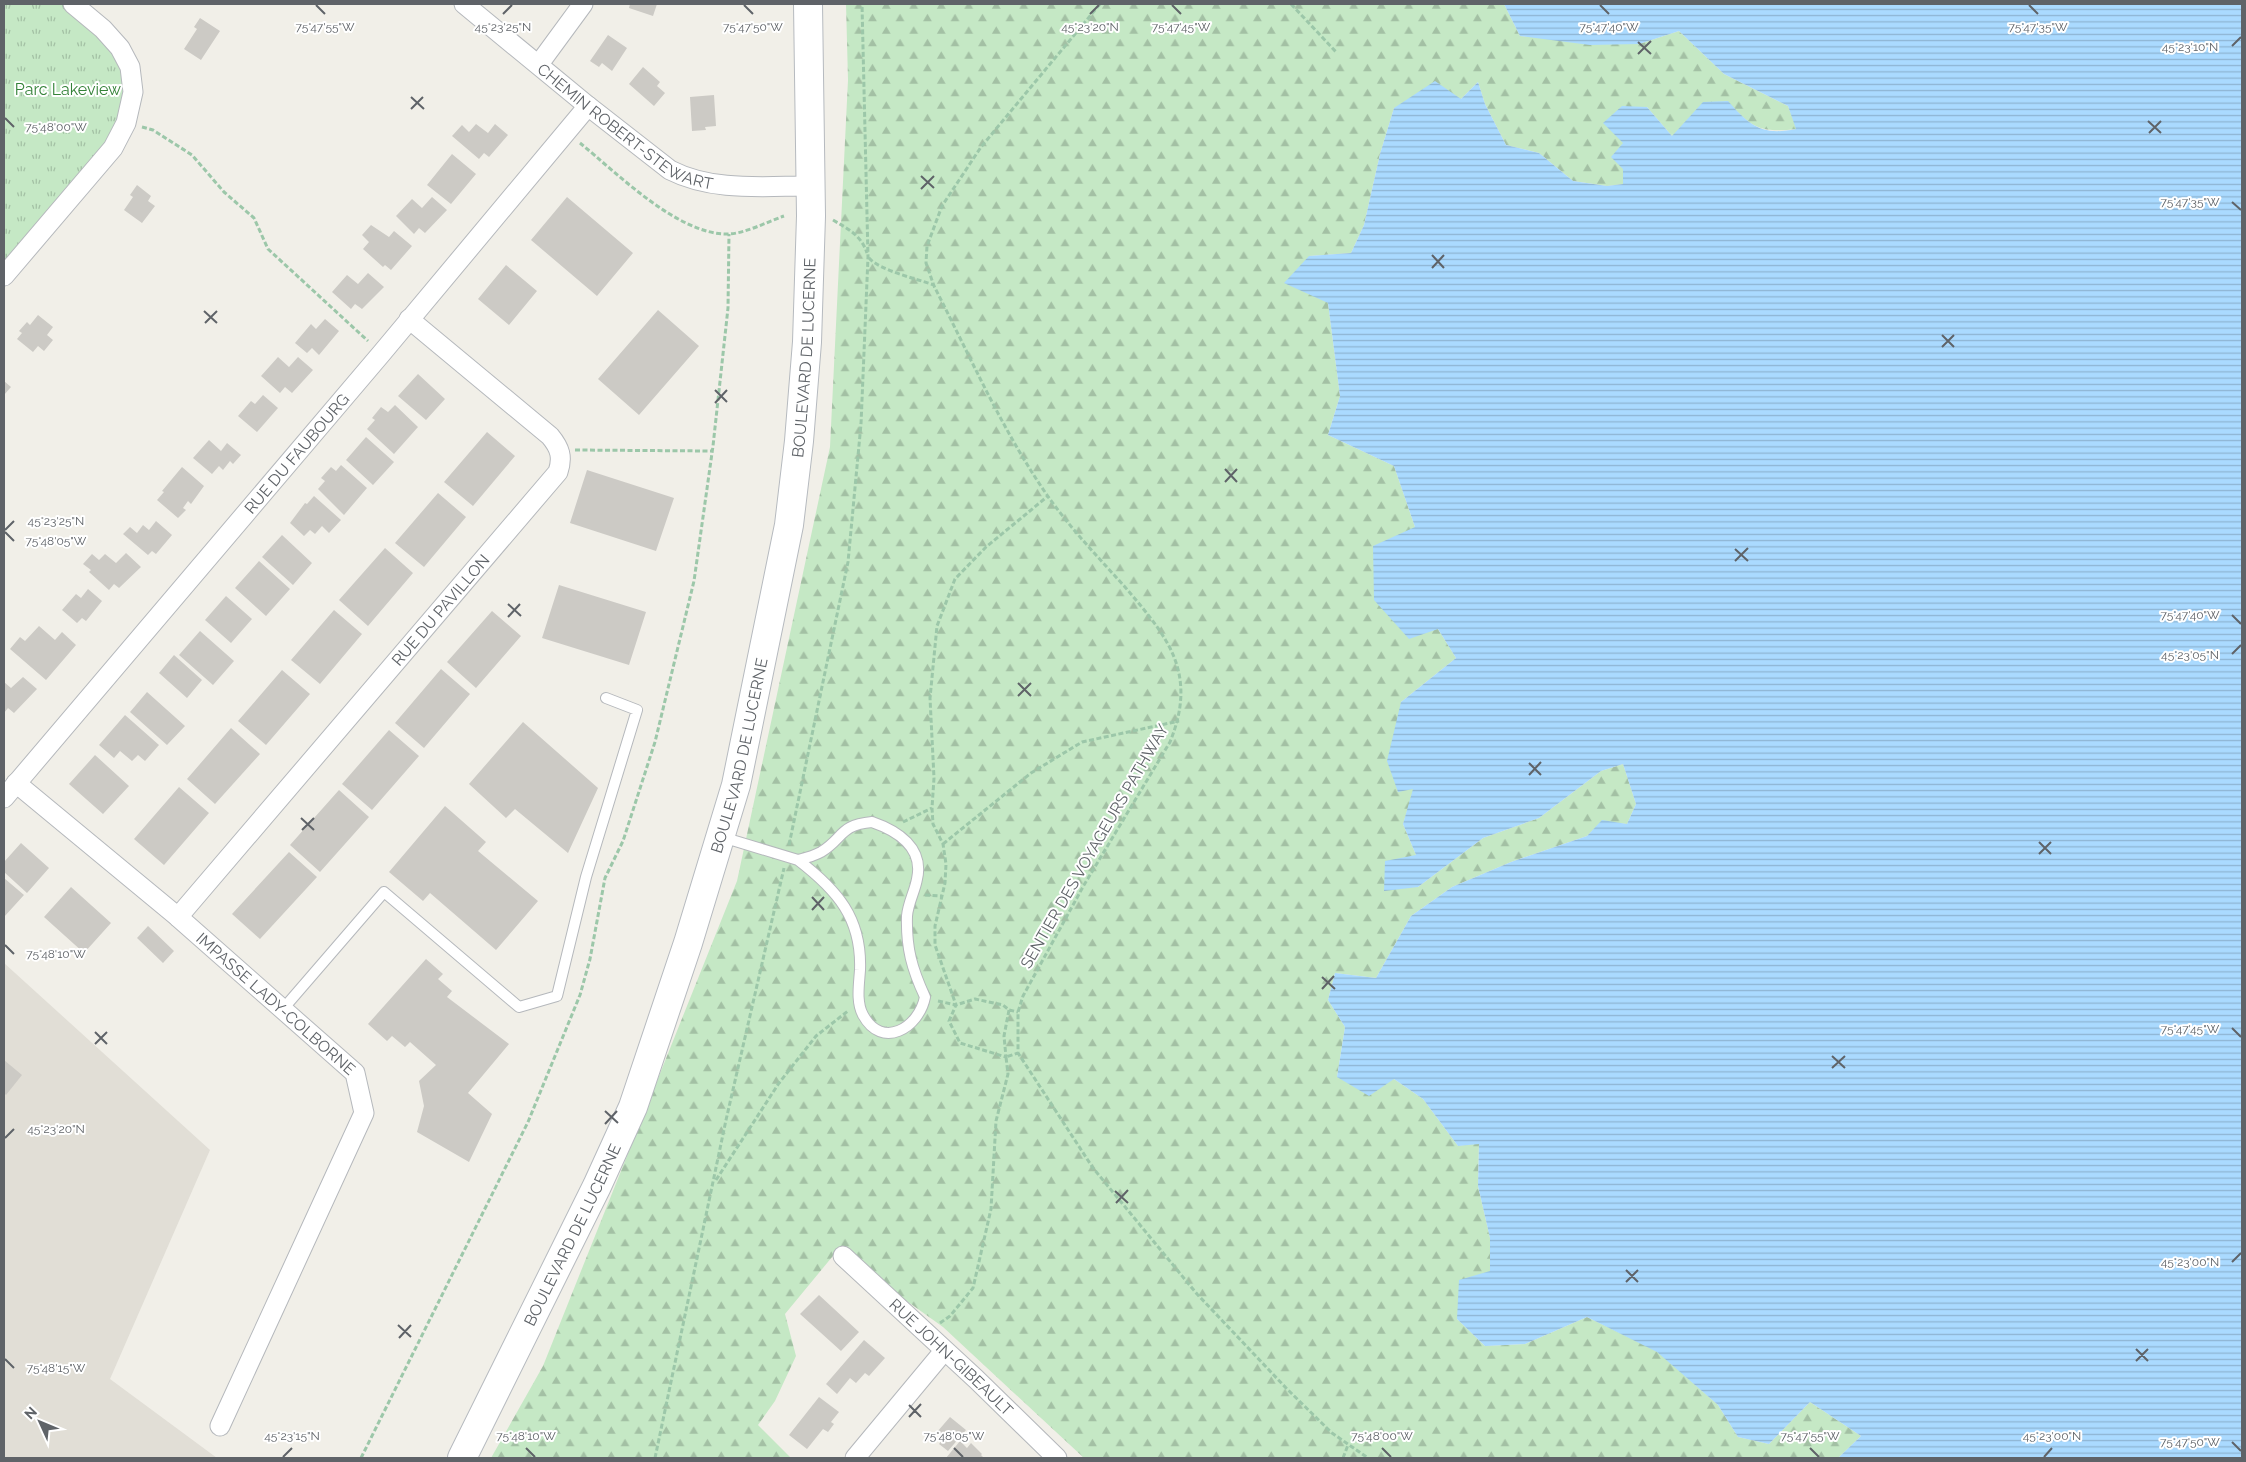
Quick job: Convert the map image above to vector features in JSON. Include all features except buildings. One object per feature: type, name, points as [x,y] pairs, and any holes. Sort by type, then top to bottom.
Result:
[{"type":"main road","name":"BOULEVARD DE LUCERNE","points":[[462,1458],[597,1186],[633,1107],[721,837],[736,785],[789,525],[799,441],[807,342],[810,186],[808,4]]},
{"type":"street","points":[[4,276],[114,148],[126,123],[133,92],[130,67],[120,48],[103,29],[73,4]]},
{"type":"street","name":"CHEMIN ROBERT-STEWART","points":[[464,4],[658,162],[685,178],[722,186],[810,186]]},
{"type":"street","points":[[539,64],[584,4]]},
{"type":"street","name":"RUE DU FAUBOURG","points":[[4,798],[381,354],[588,106]]},
{"type":"street","points":[[410,319],[531,419],[550,436],[560,452]]},
{"type":"street","name":"RUE DU PAVILLON","points":[[178,917],[551,483],[562,461],[560,452]]},
{"type":"street","name":"IMPASSE LADY-COLBORNE","points":[[16,783],[178,917],[355,1073],[364,1113],[220,1426]]},
{"type":"street","name":"RUE JOHN-GIBEAULT","points":[[843,1256],[1057,1458]]},
{"type":"street","points":[[855,1458],[944,1351]]},
{"type":"lane","points":[[283,1009],[384,892],[518,1007],[557,996],[586,877],[637,710],[606,698]]},
{"type":"lane","points":[[721,837],[798,860],[824,880],[835,893],[853,922],[859,939],[861,958],[859,1003],[863,1016],[873,1027],[886,1032],[900,1032],[910,1026],[918,1017],[925,998],[911,968],[907,932],[907,913],[919,865],[914,850],[903,838],[889,828],[872,822],[856,824],[846,829],[823,851],[798,860]]},
{"type":"path","points":[[655,1458],[715,1181],[726,1120],[786,856],[848,562],[860,424],[868,257],[862,4]]},
{"type":"path","name":"SENTIER DES VOYAGEURS PATHWAY","points":[[1018,1053],[1018,1012],[1023,996],[1084,885],[1170,742],[1179,721],[1182,690],[1180,674],[1170,648],[1152,618],[1078,534],[1048,496],[1001,418],[934,286],[926,263],[927,246],[942,206],[981,147],[1100,4]]},
{"type":"path","points":[[1291,4],[1337,53]]},
{"type":"path","points":[[126,123],[153,130],[192,155],[224,192],[254,218],[268,249],[381,354]]},
{"type":"path","points":[[577,141],[658,207],[684,224],[729,234],[784,216]]},
{"type":"path","points":[[829,218],[856,235],[862,241],[868,257],[878,267],[934,286]]},
{"type":"path","points":[[560,452],[579,449],[712,451]]},
{"type":"path","points":[[1048,496],[986,546],[955,579],[937,626],[930,698],[934,778],[932,808],[933,824],[943,844],[945,883],[935,926],[935,944],[956,1005],[949,1021],[960,1043],[1006,1057],[1018,1053],[1093,1168],[1121,1205],[1197,1294],[1287,1389],[1332,1433],[1368,1458]]},
{"type":"path","points":[[943,844],[1032,773],[1082,742],[1179,721]]},
{"type":"path","points":[[889,828],[932,808]]},
{"type":"path","points":[[925,998],[956,1005],[975,999],[1003,1005],[1009,1010],[1018,1012]]},
{"type":"path","points":[[715,1181],[779,1083],[816,1036],[859,1003]]},
{"type":"path","points":[[925,1333],[950,1316],[972,1288],[991,1209],[996,1121],[1008,1074],[1004,1036],[1009,1010]]},
{"type":"path","points":[[1343,1458],[1348,1445]]},
{"type":"shaded area","points":[[4,963],[210,1150],[110,1379],[217,1458],[4,1458]]},
{"type":"green space","name":"Parc Lakeview","points":[[4,4],[73,4],[120,48],[126,123],[4,276]]},
{"type":"green space","points":[[846,4],[1504,4],[1520,36],[1639,44],[1679,31],[1724,74],[1788,106],[1797,129],[1774,130],[1758,127],[1744,118],[1728,102],[1672,136],[1647,107],[1623,143],[1623,184],[1607,186],[1573,181],[1539,153],[1506,145],[1485,104],[1478,82],[1461,99],[1394,108],[1380,154],[1364,225],[1351,253],[1309,256],[1328,303],[1340,396],[1328,435],[1394,466],[1415,527],[1438,629],[1456,658],[1401,702],[1414,789],[1403,824],[1416,855],[1418,887],[1483,838],[1539,818],[1601,771],[1623,764],[1636,804],[1627,824],[1602,821],[1587,836],[1511,862],[1452,887],[1411,916],[1376,978],[1335,973],[1328,1000],[1345,1027],[1337,1077],[1394,1079],[1423,1099],[1458,1146],[1479,1143],[1478,1186],[1490,1238],[1490,1272],[1457,1319],[1485,1346],[1525,1344],[1587,1317],[1657,1351],[1718,1405],[1738,1437],[1769,1444],[1810,1402],[1861,1436],[1838,1458],[1084,1458],[943,1327],[837,1251],[785,1314],[796,1356],[775,1401],[758,1425],[791,1458],[491,1458],[543,1366],[737,881],[830,447],[848,80]]},
{"type":"water","points":[[1504,4],[2242,4],[2242,1458],[1838,1458],[1861,1436],[1810,1402],[1769,1444],[1738,1437],[1718,1405],[1657,1352],[1587,1317],[1525,1344],[1485,1346],[1457,1319],[1459,1280],[1490,1271],[1490,1238],[1478,1186],[1479,1144],[1458,1146],[1423,1099],[1394,1079],[1369,1096],[1337,1077],[1345,1027],[1328,1000],[1335,973],[1376,978],[1411,916],[1452,887],[1511,862],[1587,836],[1602,820],[1627,824],[1636,804],[1623,764],[1601,771],[1539,818],[1483,838],[1418,887],[1384,891],[1385,861],[1416,855],[1403,824],[1413,789],[1398,792],[1387,761],[1401,702],[1456,658],[1438,629],[1409,639],[1374,600],[1373,546],[1415,527],[1394,466],[1328,435],[1340,396],[1328,303],[1284,283],[1309,256],[1351,253],[1364,225],[1380,154],[1394,108],[1435,81],[1461,99],[1478,82],[1485,104],[1506,145],[1539,153],[1573,181],[1607,186],[1623,184],[1623,169],[1611,157],[1623,143],[1603,123],[1622,106],[1647,107],[1672,136],[1703,102],[1728,101],[1750,123],[1765,130],[1784,131],[1796,129],[1788,106],[1724,74],[1679,31],[1639,44],[1590,45],[1520,36]]}]
